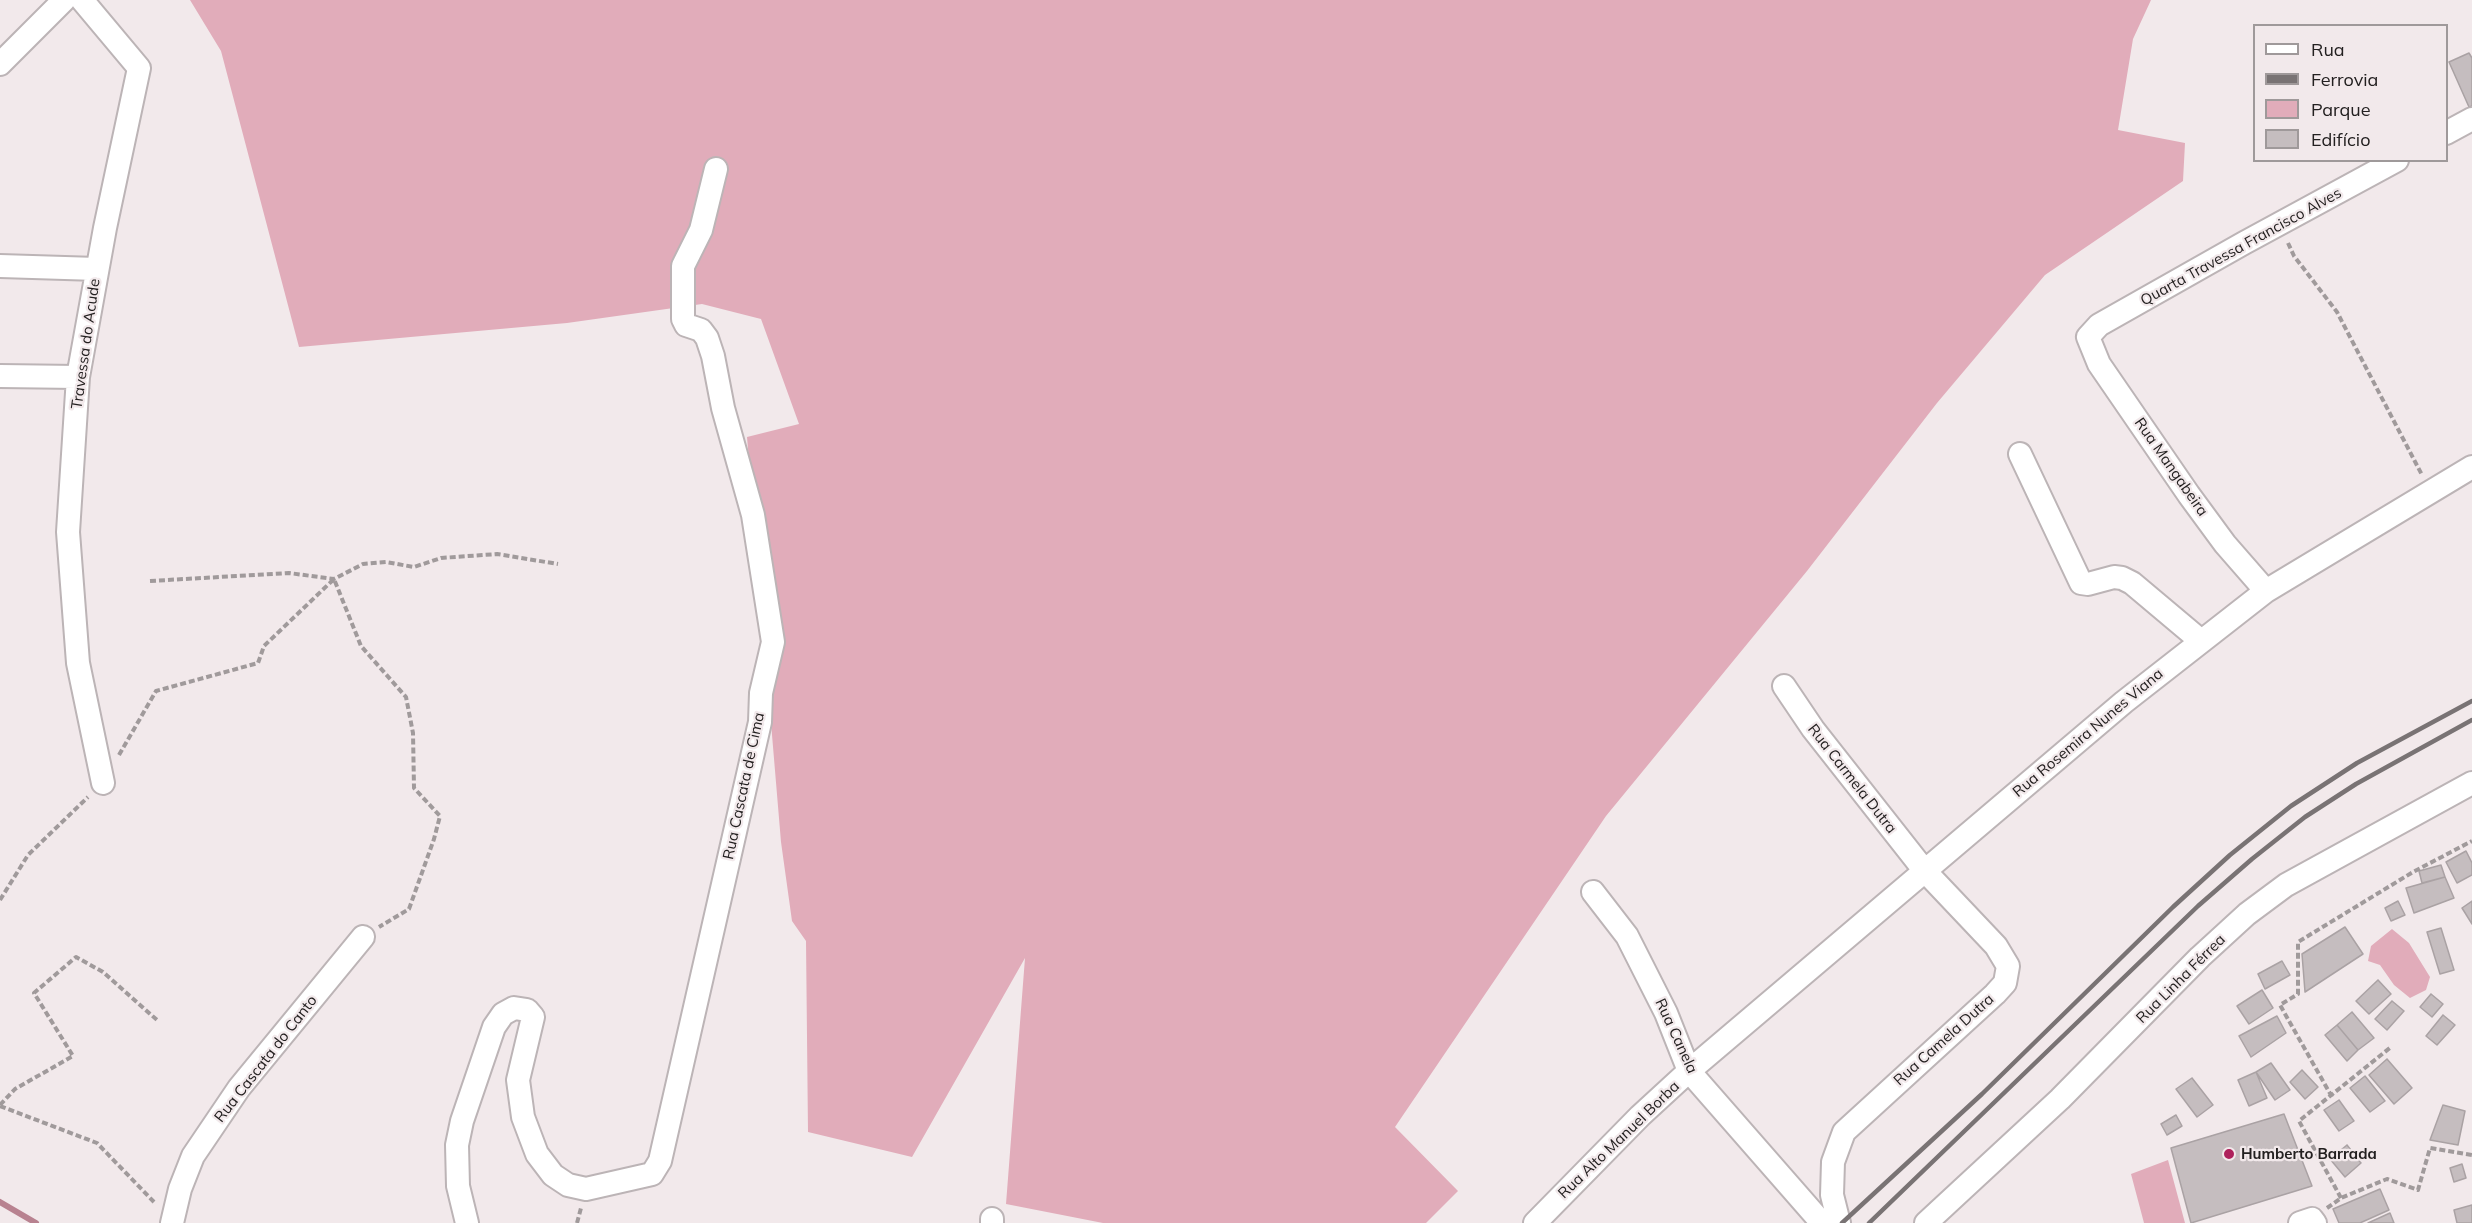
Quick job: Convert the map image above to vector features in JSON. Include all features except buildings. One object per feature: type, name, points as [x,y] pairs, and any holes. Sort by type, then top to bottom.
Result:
[{"type":"street","points":[[0,64],[64,0]]},
{"type":"street","name":"Travessa do Acude","points":[[82,0],[139,68],[97,270],[78,377],[68,532],[78,663],[103,783]]},
{"type":"street","points":[[2448,132],[2472,119]]},
{"type":"street","name":"Quarta Travessa Francisco Alves","points":[[2088,337],[2099,325],[2393,162]]},
{"type":"street","name":"Rua Cascata de Cima","points":[[467,1223],[458,1186],[457,1145],[483,1055],[503,1014],[514,1008],[527,1010],[533,1017],[518,1080],[519,1097],[527,1133],[537,1154],[553,1175],[568,1185],[586,1190],[652,1174],[660,1161],[760,722],[761,693],[773,642],[753,515],[723,408],[713,356],[707,338],[701,330],[686,325],[683,319],[683,266],[701,230],[716,169]]},
{"type":"street","points":[[0,266],[97,270]]},
{"type":"street","name":"Rua Mangabeira","points":[[2088,337],[2099,364],[2189,495],[2225,544],[2266,591]]},
{"type":"street","points":[[0,376],[78,377]]},
{"type":"street","points":[[2020,454],[2081,583],[2122,578],[2132,583],[2201,641]]},
{"type":"street","name":"Rua Rosemira Nunes Viana","points":[[1731,1035],[1924,870],[2201,641],[2266,591],[2472,467]]},
{"type":"street","name":"Rua Carmela Dutra","points":[[1784,686],[1813,729],[1924,870]]},
{"type":"street","name":"Rua Linha Férrea","points":[[1926,1223],[2068,1091],[2200,957],[2247,914],[2286,885],[2472,783]]},
{"type":"street","name":"Rua Camela Dutra","points":[[1839,1223],[1832,1195],[1833,1162],[1844,1132],[1995,994],[2005,983],[2008,974],[2008,966],[1996,946],[1924,870]]},
{"type":"street","name":"Rua Canela","points":[[1593,892],[1627,936],[1666,1013],[1689,1071],[1822,1223]]},
{"type":"street","name":"Rua Cascata do Canto","points":[[172,1221],[193,1156],[219,1117],[239,1088],[363,937]]},
{"type":"street","name":"Rua Alto Manuel Borba","points":[[1535,1223],[1632,1124],[1731,1035]]},
{"type":"path","points":[[2280,224],[2294,256],[2337,312],[2378,387],[2430,492]]},
{"type":"path","points":[[0,900],[28,855],[103,783],[156,691],[258,663],[264,646],[334,579],[363,564],[386,562],[414,567],[441,558],[497,554],[558,564]]},
{"type":"path","points":[[150,581],[289,573],[334,579]]},
{"type":"path","points":[[334,579],[361,646],[406,697],[413,732],[414,788],[440,816],[435,839],[409,909],[363,937]]},
{"type":"path","points":[[2332,1097],[2280,1005],[2298,994],[2298,942],[2413,872],[2472,841]]},
{"type":"path","points":[[157,1020],[103,972],[76,957],[34,993],[73,1056],[15,1089],[0,1106],[97,1143],[172,1221]]},
{"type":"path","points":[[2341,1198],[2299,1121],[2332,1097],[2391,1047]]},
{"type":"path","points":[[2309,1221],[2341,1198],[2387,1179],[2418,1190],[2430,1148],[2472,1155]]},
{"type":"green space","points":[[190,0],[2151,0],[2133,39],[2118,130],[2185,143],[2183,181],[2045,275],[1937,403],[1807,571],[1606,816],[1395,1127],[1458,1191],[1426,1223],[1103,1223],[1006,1204],[1025,958],[912,1157],[808,1132],[806,941],[792,921],[781,842],[747,437],[799,424],[761,319],[702,304],[567,323],[299,347],[221,51]]},
{"type":"green space","points":[[2392,929],[2409,943],[2430,977],[2426,990],[2410,998],[2394,985],[2380,965],[2368,961],[2371,946]]},
{"type":"green space","points":[[2168,1160],[2185,1223],[2144,1223],[2131,1174]]},
{"type":"waterway","points":[[0,1202],[36,1223]]},
{"type":"railway","points":[[1842,1223],[1982,1094],[2173,907],[2230,855],[2291,806],[2357,763],[2472,701]]},
{"type":"railway","points":[[1869,1223],[2198,906],[2252,859],[2305,817],[2356,784],[2472,720]]},
{"type":"place","name":"Humberto Barrada","points":[[2229,1154]]}]
